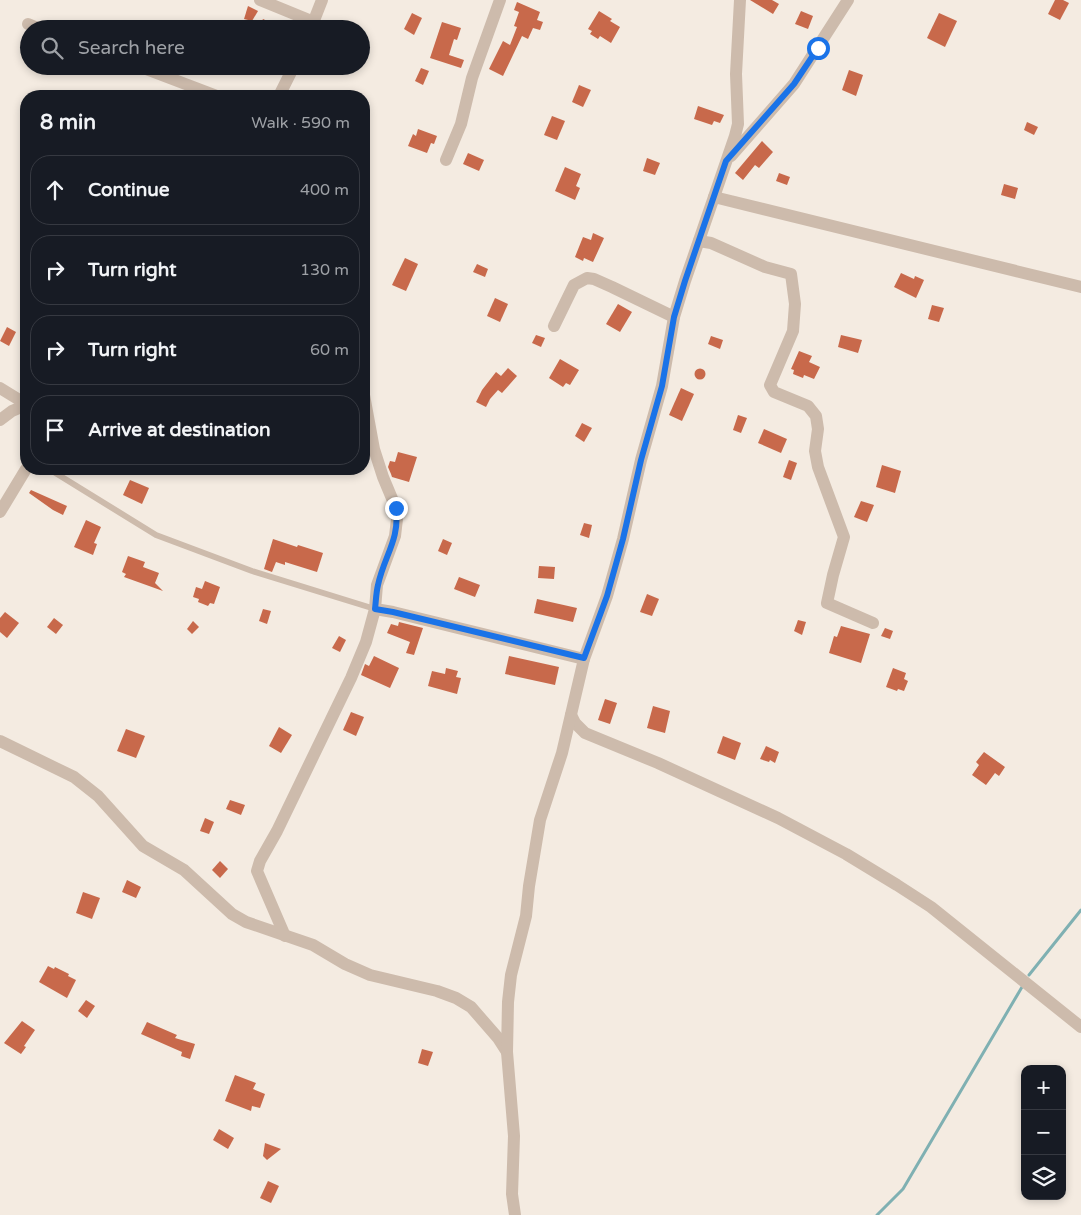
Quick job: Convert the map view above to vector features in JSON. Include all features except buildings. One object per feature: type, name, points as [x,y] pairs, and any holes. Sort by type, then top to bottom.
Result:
[{"type":"street","points":[[260,0],[302,20]]},
{"type":"street","points":[[314,20],[322,0]]},
{"type":"street","points":[[446,160],[460,124],[472,78],[500,0]]},
{"type":"street","points":[[516,1215],[512,1194],[514,1136],[507,1052],[508,1002],[511,974],[526,916],[540,820],[562,753],[584,658],[607,596],[623,539],[641,460],[662,386],[674,317],[736,136],[738,124],[736,74],[740,0]]},
{"type":"street","points":[[726,161],[794,84],[848,0]]},
{"type":"street","points":[[162,75],[201,90]]},
{"type":"street","points":[[282,90],[290,75]]},
{"type":"street","points":[[714,197],[1081,287]]},
{"type":"street","points":[[699,241],[711,243],[765,267],[791,274],[796,304],[793,331],[770,386],[774,392],[808,406],[816,416],[818,467],[844,537],[827,603],[873,623]]},
{"type":"street","points":[[554,326],[574,285],[587,278],[612,287],[674,317]]},
{"type":"street","points":[[0,388],[20,401]]},
{"type":"street","points":[[0,420],[20,408]]},
{"type":"street","points":[[285,936],[257,871],[260,861],[278,830],[302,776],[344,694],[366,642],[375,609],[378,585],[395,536],[396,508],[374,450],[370,428]]},
{"type":"street","points":[[1,508],[22,475]]},
{"type":"street","points":[[375,609],[584,658]]},
{"type":"street","points":[[571,715],[575,724],[585,733],[658,763],[778,818],[846,854],[897,885],[931,907],[1081,1027]]},
{"type":"street","points":[[0,741],[74,777],[98,796],[143,846],[184,870],[232,914],[246,922],[314,946],[345,964],[370,975],[437,991],[456,998],[471,1007],[498,1038],[507,1052]]},
{"type":"lane","points":[[58,475],[156,535],[252,571],[375,609]]},
{"type":"waterway","points":[[1029,975],[1081,910]]},
{"type":"waterway","points":[[877,1215],[903,1189],[1022,987]]},
{"type":"route","points":[[396,508],[395,536],[378,585],[375,609],[584,658],[607,596],[623,539],[652,415],[662,386],[674,317],[726,161],[794,84],[818,48]]}]
